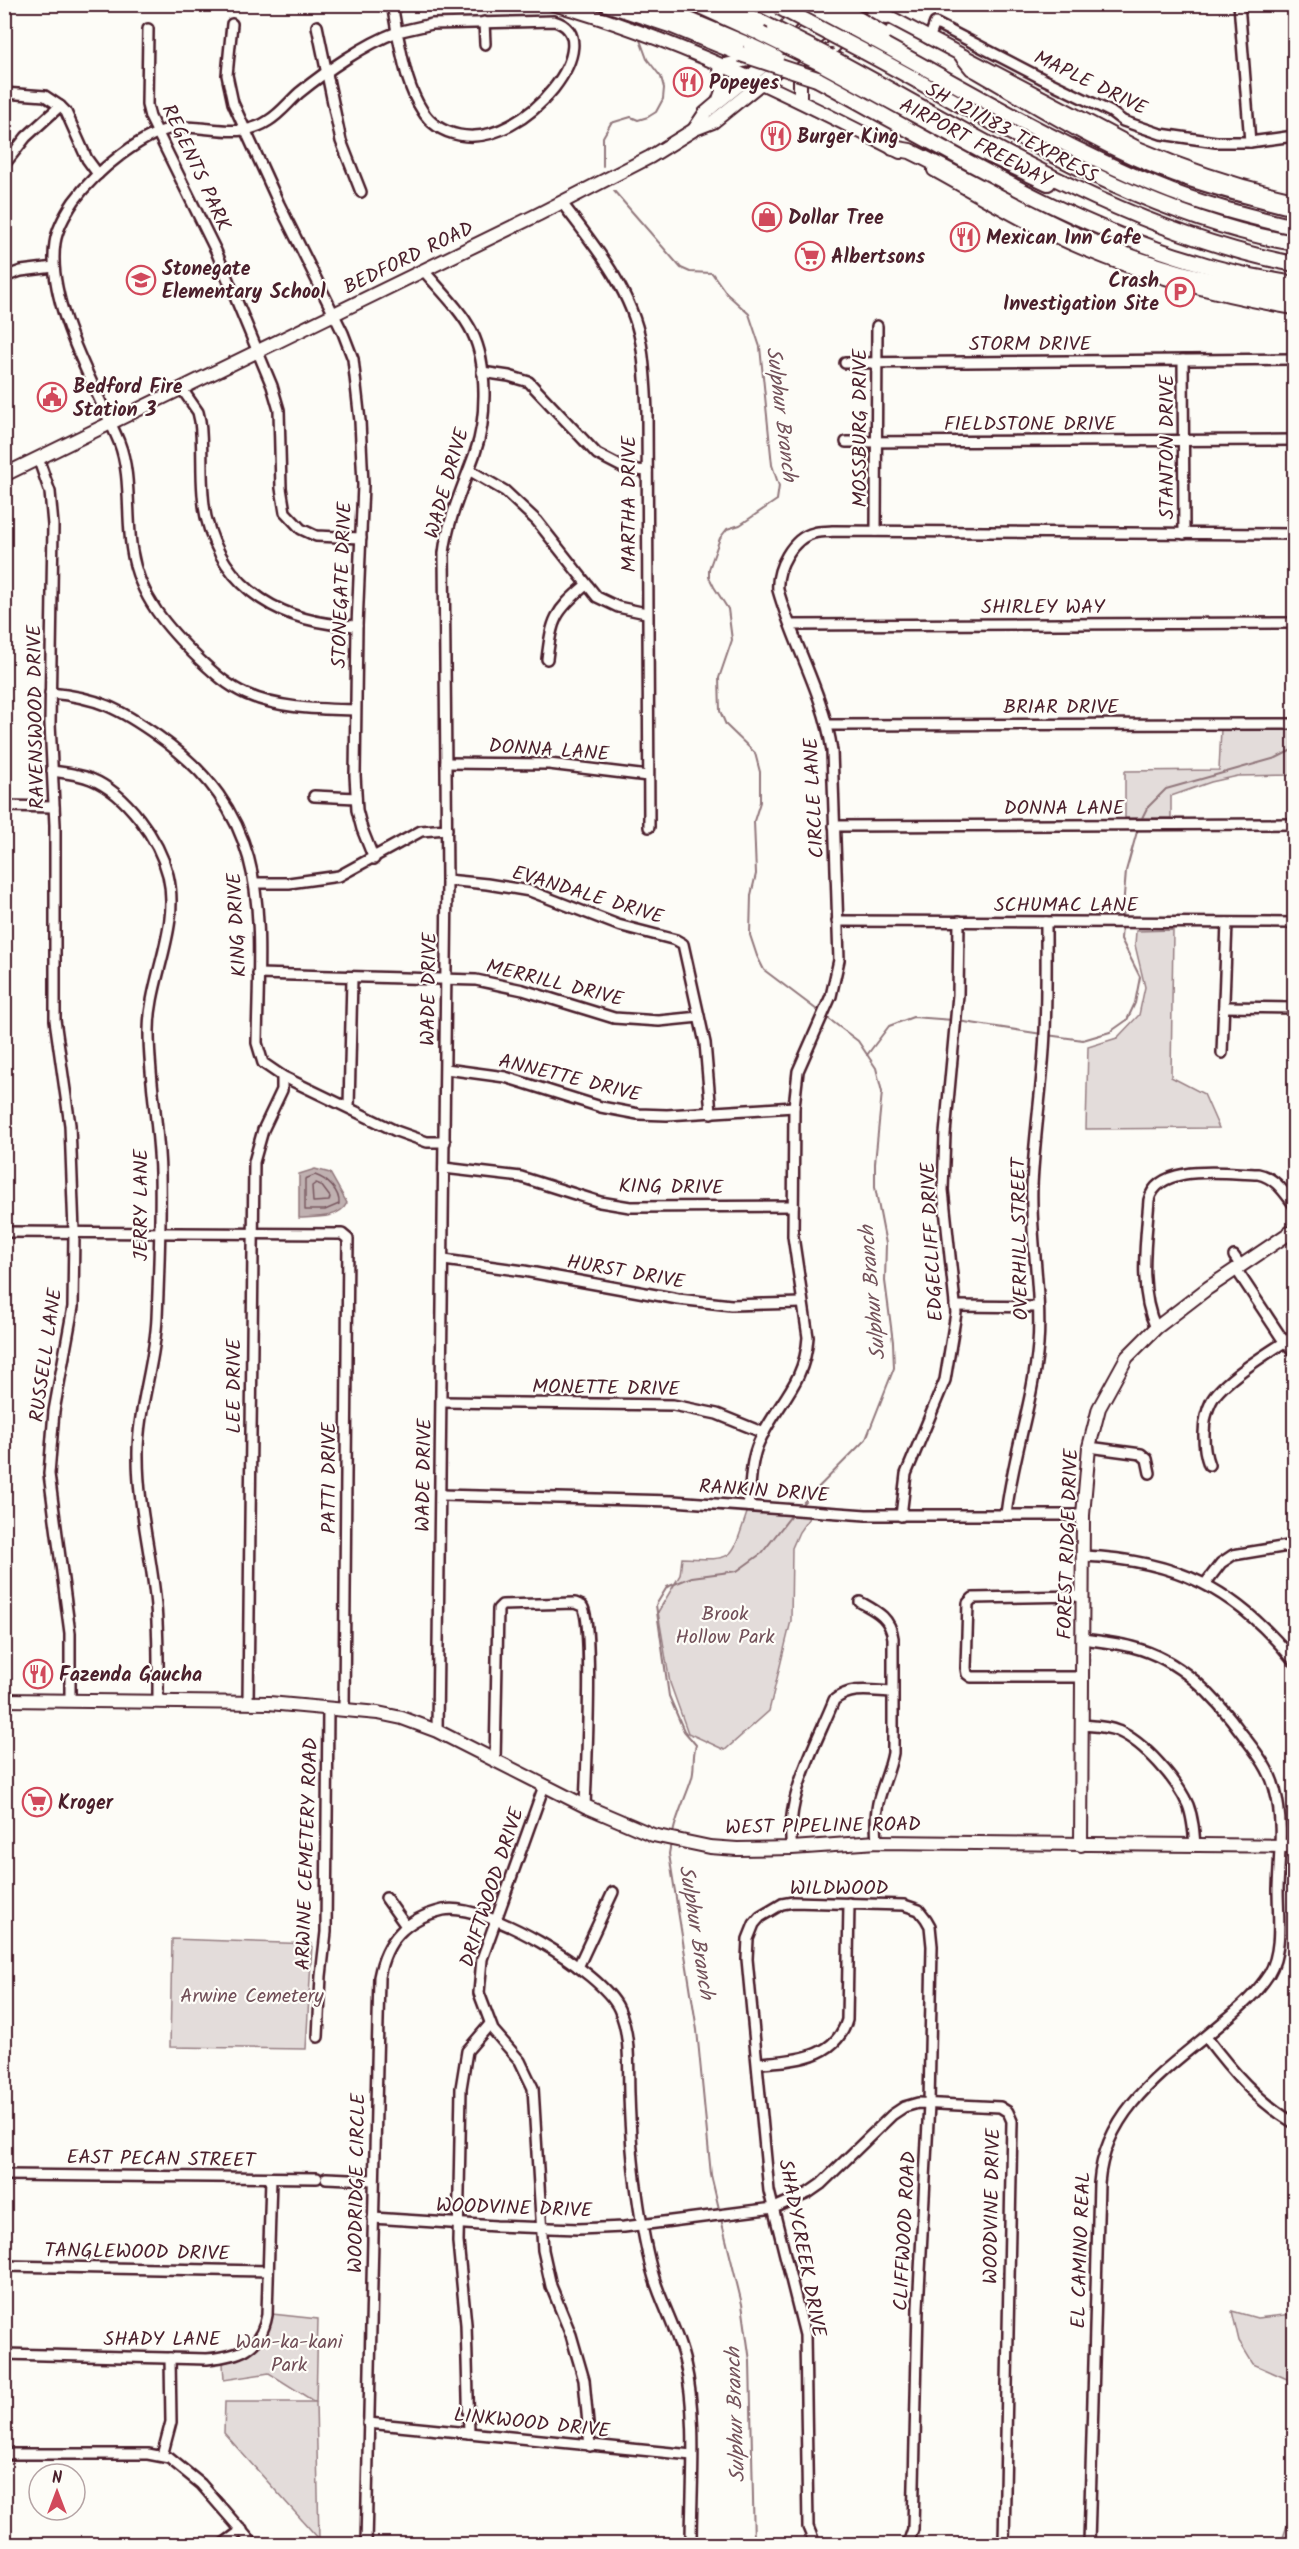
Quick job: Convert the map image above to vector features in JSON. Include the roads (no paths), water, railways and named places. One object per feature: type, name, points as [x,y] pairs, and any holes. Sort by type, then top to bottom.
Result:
[{"type":"highway","points":[[607,4],[746,50]]},
{"type":"highway","name":"AIRPORT FREEWAY","points":[[651,4],[746,50],[818,79],[1036,197],[1106,229],[1192,261],[1294,284]]},
{"type":"highway","points":[[695,4],[826,60]]},
{"type":"highway","name":"SH 121/183 TEXPRESS","points":[[724,4],[776,29],[826,60],[1116,208],[1213,244],[1294,264]]},
{"type":"highway","name":"AIRPORT FREEWAY","points":[[810,4],[879,37],[1024,122],[1156,186],[1199,202],[1294,227]]},
{"type":"highway","points":[[833,4],[879,37]]},
{"type":"highway","name":"SH 121/183 TEXPRESS","points":[[777,6],[1076,165],[1138,195],[1229,228],[1294,243]]},
{"type":"highway","points":[[963,57],[972,68],[1093,138],[1174,173],[1228,192],[1294,208]]},
{"type":"highway","points":[[893,148],[910,151],[1071,232],[1127,255],[1160,267],[1222,283],[1294,295]]},
{"type":"main road","points":[[553,4],[624,26],[800,101],[893,148],[1034,225],[1083,248],[1136,268],[1212,291],[1294,308]]},
{"type":"main road","points":[[719,66],[748,60],[810,4]]},
{"type":"main road","name":"BEDFORD ROAD","points":[[695,129],[705,113],[840,4]]},
{"type":"main road","name":"BEDFORD ROAD","points":[[4,475],[424,271],[650,157],[695,129],[713,122],[859,4]]},
{"type":"main road","points":[[865,4],[963,57],[1180,166],[1228,183],[1294,199]]},
{"type":"main road","points":[[886,4],[891,19]]},
{"type":"main road","points":[[800,101],[800,79],[859,22],[872,17],[891,19]]},
{"type":"main road","points":[[718,102],[722,91],[719,66]]},
{"type":"main road","name":"FOREST RIDGE DRIVE","points":[[1081,1845],[1083,1515],[1093,1424],[1107,1390],[1127,1357],[1156,1328],[1237,1264],[1294,1230]]},
{"type":"main road","name":"WEST PIPELINE ROAD","points":[[4,1700],[248,1702],[344,1709],[402,1718],[437,1731],[585,1806],[653,1835],[690,1844],[737,1850],[877,1842],[1294,1846]]},
{"type":"street","points":[[355,710],[308,708],[247,695],[221,679],[175,636],[156,614],[135,565],[130,537],[125,465],[118,441],[68,323],[54,267],[55,241],[74,201],[98,174],[142,141],[177,127],[216,131],[244,129],[267,122],[297,95],[327,73],[359,51],[397,32],[421,25],[554,21],[564,25],[573,43],[567,68],[547,97],[523,119],[485,136],[469,137],[452,134],[438,128],[427,117],[412,91],[397,32],[392,4]]},
{"type":"street","points":[[1239,4],[1250,142]]},
{"type":"street","points":[[484,22],[485,44]]},
{"type":"street","name":"MAPLE DRIVE","points":[[929,39],[935,23],[1111,112],[1122,121],[1161,134],[1216,142],[1250,142],[1294,136]]},
{"type":"street","name":"STONEGATE DRIVE","points":[[232,24],[228,88],[244,129],[349,348],[355,374],[362,452],[355,710],[356,798],[362,829],[374,859]]},
{"type":"street","points":[[318,26],[341,141],[361,192]]},
{"type":"street","name":"REGENTS PARK","points":[[148,29],[147,105],[157,134],[216,251],[259,351],[279,410],[281,488],[285,512],[301,529],[316,536],[360,538]]},
{"type":"street","points":[[4,93],[45,96],[60,106],[66,112],[87,159],[98,174]]},
{"type":"street","points":[[4,165],[26,137],[60,106]]},
{"type":"street","points":[[1110,132],[1111,112]]},
{"type":"street","points":[[1110,132],[1122,121]]},
{"type":"street","name":"MARTHA DRIVE","points":[[562,203],[604,259],[623,293],[636,325],[645,380],[649,827]]},
{"type":"street","points":[[4,277],[21,271],[54,267]]},
{"type":"street","name":"WADE DRIVE","points":[[424,271],[467,323],[476,341],[482,372],[482,425],[469,470],[451,517],[444,553],[447,978],[437,1731]]},
{"type":"street","name":"MOSSBURG DRIVE","points":[[876,531],[877,326]]},
{"type":"street","name":"STORM DRIVE","points":[[845,363],[1294,359]]},
{"type":"street","name":"STANTON DRIVE","points":[[1183,360],[1184,534]]},
{"type":"street","points":[[482,372],[525,380],[537,389],[597,454],[626,469],[647,471]]},
{"type":"street","points":[[182,389],[198,412],[200,421],[206,517],[214,541],[233,574],[248,589],[273,607],[311,621],[357,626]]},
{"type":"street","name":"FIELDSTONE DRIVE","points":[[846,442],[1294,440]]},
{"type":"street","name":"RAVENSWOOD DRIVE","points":[[38,458],[50,492],[53,525],[50,693],[54,807],[54,978]]},
{"type":"street","points":[[469,470],[505,491],[537,521],[586,585],[602,601],[646,613]]},
{"type":"street","name":"CIRCLE LANE","points":[[748,1506],[755,1452],[764,1433],[796,1383],[805,1360],[808,1337],[794,1253],[794,1107],[798,1071],[827,1004],[839,960],[832,750],[827,725],[778,584],[780,570],[794,546],[813,532],[1294,534]]},
{"type":"street","points":[[547,659],[556,616],[570,598],[586,585]]},
{"type":"street","name":"SHIRLEY WAY","points":[[791,625],[1294,623]]},
{"type":"street","name":"KING DRIVE","points":[[50,693],[84,697],[108,705],[135,719],[183,755],[222,799],[238,826],[249,854],[255,883],[258,974],[257,1043],[260,1058],[266,1066],[282,1076],[412,1137],[427,1142],[445,1142]]},
{"type":"street","name":"BRIAR DRIVE","points":[[827,725],[1294,724]]},
{"type":"street","name":"DONNA LANE","points":[[446,763],[565,765],[648,776]]},
{"type":"street","name":"JERRY LANE","points":[[52,771],[91,779],[113,793],[151,835],[168,875],[169,923],[149,1025],[160,1173],[157,1321],[137,1454],[141,1510],[156,1598],[158,1701]]},
{"type":"street","points":[[314,796],[356,798]]},
{"type":"street","points":[[4,806],[54,807]]},
{"type":"street","name":"DONNA LANE","points":[[834,826],[1294,824]]},
{"type":"street","points":[[255,883],[321,880],[339,876],[374,859],[421,831],[447,829]]},
{"type":"street","name":"EVANDALE DRIVE","points":[[447,880],[530,891],[618,925],[681,942],[699,1017]]},
{"type":"street","name":"SCHUMAC LANE","points":[[837,921],[1294,923]]},
{"type":"street","name":"EDGECLIFF DRIVE","points":[[901,1516],[906,1474],[945,1380],[955,1327],[955,1306],[943,1190],[945,1134],[956,1021],[959,921]]},
{"type":"street","name":"OVERHILL STREET","points":[[1006,1515],[1009,1488],[1030,1401],[1038,1346],[1032,1184],[1045,1035],[1046,922]]},
{"type":"street","points":[[1222,1053],[1227,923]]},
{"type":"street","name":"MERRILL DRIVE","points":[[258,974],[476,980],[523,990],[614,1018],[659,1021],[699,1017]]},
{"type":"street","name":"RUSSELL LANE","points":[[54,978],[55,1020],[70,1134],[74,1232],[73,1307],[54,1410],[49,1474],[67,1599],[71,1657],[70,1700]]},
{"type":"street","points":[[349,1107],[352,978]]},
{"type":"street","points":[[1224,1007],[1294,1008]]},
{"type":"street","points":[[699,1017],[705,1043],[711,1113]]},
{"type":"street","name":"ANNETTE DRIVE","points":[[446,1070],[504,1077],[628,1113],[667,1115],[794,1107]]},
{"type":"street","name":"LEE DRIVE","points":[[248,1702],[252,1233],[256,1149],[282,1090],[282,1076]]},
{"type":"street","name":"KING DRIVE","points":[[444,1168],[521,1177],[600,1202],[630,1208],[793,1206]]},
{"type":"street","points":[[1156,1328],[1147,1306],[1149,1200],[1154,1188],[1164,1179],[1180,1174],[1258,1174],[1270,1178],[1281,1187],[1294,1205]]},
{"type":"street","points":[[4,1232],[252,1233]]},
{"type":"street","name":"PATTI DRIVE","points":[[252,1233],[342,1234],[348,1239],[344,1709]]},
{"type":"street","name":"HURST DRIVE","points":[[444,1260],[524,1271],[595,1286],[720,1304],[802,1303]]},
{"type":"street","points":[[1237,1264],[1294,1352]]},
{"type":"street","points":[[955,1306],[1038,1307]]},
{"type":"street","points":[[1209,1465],[1204,1439],[1211,1402],[1224,1386],[1294,1336]]},
{"type":"street","name":"MONETTE DRIVE","points":[[442,1402],[673,1405],[717,1414],[764,1433]]},
{"type":"street","points":[[1089,1447],[1141,1454],[1147,1459],[1150,1473]]},
{"type":"street","name":"RANKIN DRIVE","points":[[441,1495],[673,1501],[901,1516],[1083,1515]]},
{"type":"street","points":[[1205,1584],[1221,1563],[1233,1555],[1294,1545]]},
{"type":"street","points":[[1083,1556],[1115,1557],[1152,1563],[1205,1584],[1271,1633],[1294,1661]]},
{"type":"street","points":[[1082,1677],[971,1677],[967,1674],[966,1668],[968,1603],[973,1598],[1083,1596]]},
{"type":"street","points":[[860,1602],[882,1614],[892,1628],[893,1753],[890,1770],[878,1802],[877,1842]]},
{"type":"street","points":[[495,1761],[498,1609],[502,1605],[575,1603],[582,1606],[587,1614],[588,1655],[585,1806]]},
{"type":"street","name":"EL CAMINO REAL","points":[[1082,1639],[1134,1647],[1164,1659],[1188,1674],[1210,1695],[1239,1729],[1261,1759],[1272,1779],[1279,1809],[1280,1846],[1277,1952],[1273,1965],[1249,2000],[1174,2062],[1136,2099],[1114,2127],[1102,2158],[1099,2191],[1089,2544]]},
{"type":"street","points":[[792,1848],[790,1836],[794,1801],[834,1700],[843,1693],[852,1691],[892,1692]]},
{"type":"street","name":"ARWINE CEMETERY ROAD","points":[[318,2037],[326,1932],[328,1708]]},
{"type":"street","points":[[1082,1725],[1112,1729],[1130,1737],[1165,1770],[1188,1806],[1196,1846]]},
{"type":"street","name":"DRIFTWOOD DRIVE","points":[[544,1786],[480,1969],[479,1993],[490,2024],[498,2037],[520,2061],[533,2088],[542,2227],[548,2274],[584,2380],[590,2446]]},
{"type":"street","points":[[578,1967],[613,1892]]},
{"type":"street","points":[[386,1898],[406,1926]]},
{"type":"street","points":[[759,2063],[794,2061],[817,2054],[839,2037],[847,2020],[849,1903]]},
{"type":"street","name":"WILDWOOD","points":[[754,1924],[760,1917],[782,1904],[904,1905],[919,1910],[926,1919]]},
{"type":"street","name":"WOODRIDGE CIRCLE","points":[[366,2544],[379,1977],[385,1951],[406,1926],[426,1914],[454,1908],[483,1914],[496,1920],[578,1967],[609,1993],[619,2009],[626,2028],[630,2138],[642,2226],[654,2277],[686,2364],[691,2412],[691,2544]]},
{"type":"street","name":"CLIFFWOOD ROAD","points":[[908,2544],[913,2529],[918,2308],[929,2104],[932,1946],[930,1926],[926,1919]]},
{"type":"street","name":"SHADYCREEK DRIVE","points":[[754,1924],[748,1939],[747,1959],[759,2063],[769,2191],[805,2335],[808,2526],[815,2544]]},
{"type":"street","points":[[470,2433],[468,2366],[458,2224],[463,2066],[467,2051],[490,2024]]},
{"type":"street","points":[[1206,2037],[1233,2073],[1253,2092],[1294,2123]]},
{"type":"street","name":"WOODVINE DRIVE","points":[[373,2218],[578,2229],[642,2226],[774,2208],[808,2193],[821,2184],[892,2115],[911,2104],[993,2105],[1006,2110],[1011,2121],[1004,2544]]},
{"type":"street","name":"EAST PECAN STREET","points":[[4,2175],[373,2180]]},
{"type":"street","name":"SHADY LANE","points":[[4,2354],[207,2359],[237,2354],[252,2345],[264,2327],[271,2178]]},
{"type":"street","name":"TANGLEWOOD DRIVE","points":[[4,2266],[268,2271]]},
{"type":"street","points":[[162,2456],[171,2422],[170,2358]]},
{"type":"street","name":"LINKWOOD DRIVE","points":[[368,2423],[692,2455]]},
{"type":"street","points":[[4,2454],[148,2454],[162,2456],[179,2465],[201,2484],[253,2544]]},
{"type":"street","points":[[223,2544],[242,2530]]},
{"type":"water","points":[[315,1169],[330,1173],[347,1203],[333,1215],[299,1218],[299,1174]]},
{"type":"waterway","name":"Sulphur Branch","points":[[603,166],[603,137],[611,123],[631,117],[638,120],[648,117],[656,112],[663,99],[664,88],[661,77],[647,59],[640,40]]},
{"type":"waterway","name":"Sulphur Branch","points":[[614,191],[681,268],[690,272],[712,273],[727,294],[749,314],[760,347],[772,465],[779,486],[777,500],[740,525],[727,529],[720,538],[709,569],[709,577],[728,609],[732,640],[719,678],[720,711],[726,725],[755,753],[760,772],[760,802],[754,821],[756,874],[751,895],[750,935],[757,956],[764,970],[821,1013]]},
{"type":"waterway","points":[[1141,820],[1147,808],[1166,789],[1276,758],[1294,749]]},
{"type":"waterway","points":[[1122,920],[1126,871],[1138,828]]},
{"type":"waterway","points":[[1047,1035],[1083,1040],[1110,1032],[1127,1020],[1135,1003],[1140,977],[1121,939],[1122,925]]},
{"type":"waterway","name":"Sulphur Branch","points":[[798,1508],[866,1439],[894,1368],[885,1281],[886,1244],[875,1187],[882,1092],[876,1068],[858,1041],[825,1016]]},
{"type":"waterway","points":[[867,1055],[889,1026],[913,1017],[953,1020]]},
{"type":"waterway","points":[[958,1021],[1042,1034]]},
{"type":"waterway","name":"Sulphur Branch","points":[[673,1833],[692,1778],[696,1745],[684,1731],[669,1696],[656,1605],[667,1587],[692,1577],[737,1571],[762,1553],[794,1512]]},
{"type":"waterway","name":"Sulphur Branch","points":[[671,1842],[669,1854],[697,2030],[711,2175],[720,2213]]},
{"type":"waterway","name":"Sulphur Branch","points":[[721,2219],[742,2304],[750,2361],[754,2544]]},
{"type":"place","name":"Popeyes","points":[[688,82]]},
{"type":"place","name":"Burger King","points":[[776,136]]},
{"type":"place","name":"Dollar Tree","points":[[767,217]]},
{"type":"place","name":"Mexican Inn Cafe","points":[[965,237]]},
{"type":"place","name":"Albertsons","points":[[810,256]]},
{"type":"place","name":"Stonegate Elementary School","points":[[141,280]]},
{"type":"place","name":"Crash Investigation Site","points":[[1180,292]]},
{"type":"place","name":"Bedford Fire Station 3","points":[[52,397]]},
{"type":"place","name":"Fazenda Gaucha","points":[[38,1674]]},
{"type":"place","name":"Kroger","points":[[37,1802]]},
{"type":"park label","name":"Brook Hollow Park","points":[[725,1624]]},
{"type":"park label","name":"Arwine Cemetery","points":[[252,1995]]},
{"type":"park label","name":"Wan-ka-kani Park","points":[[289,2352]]}]
